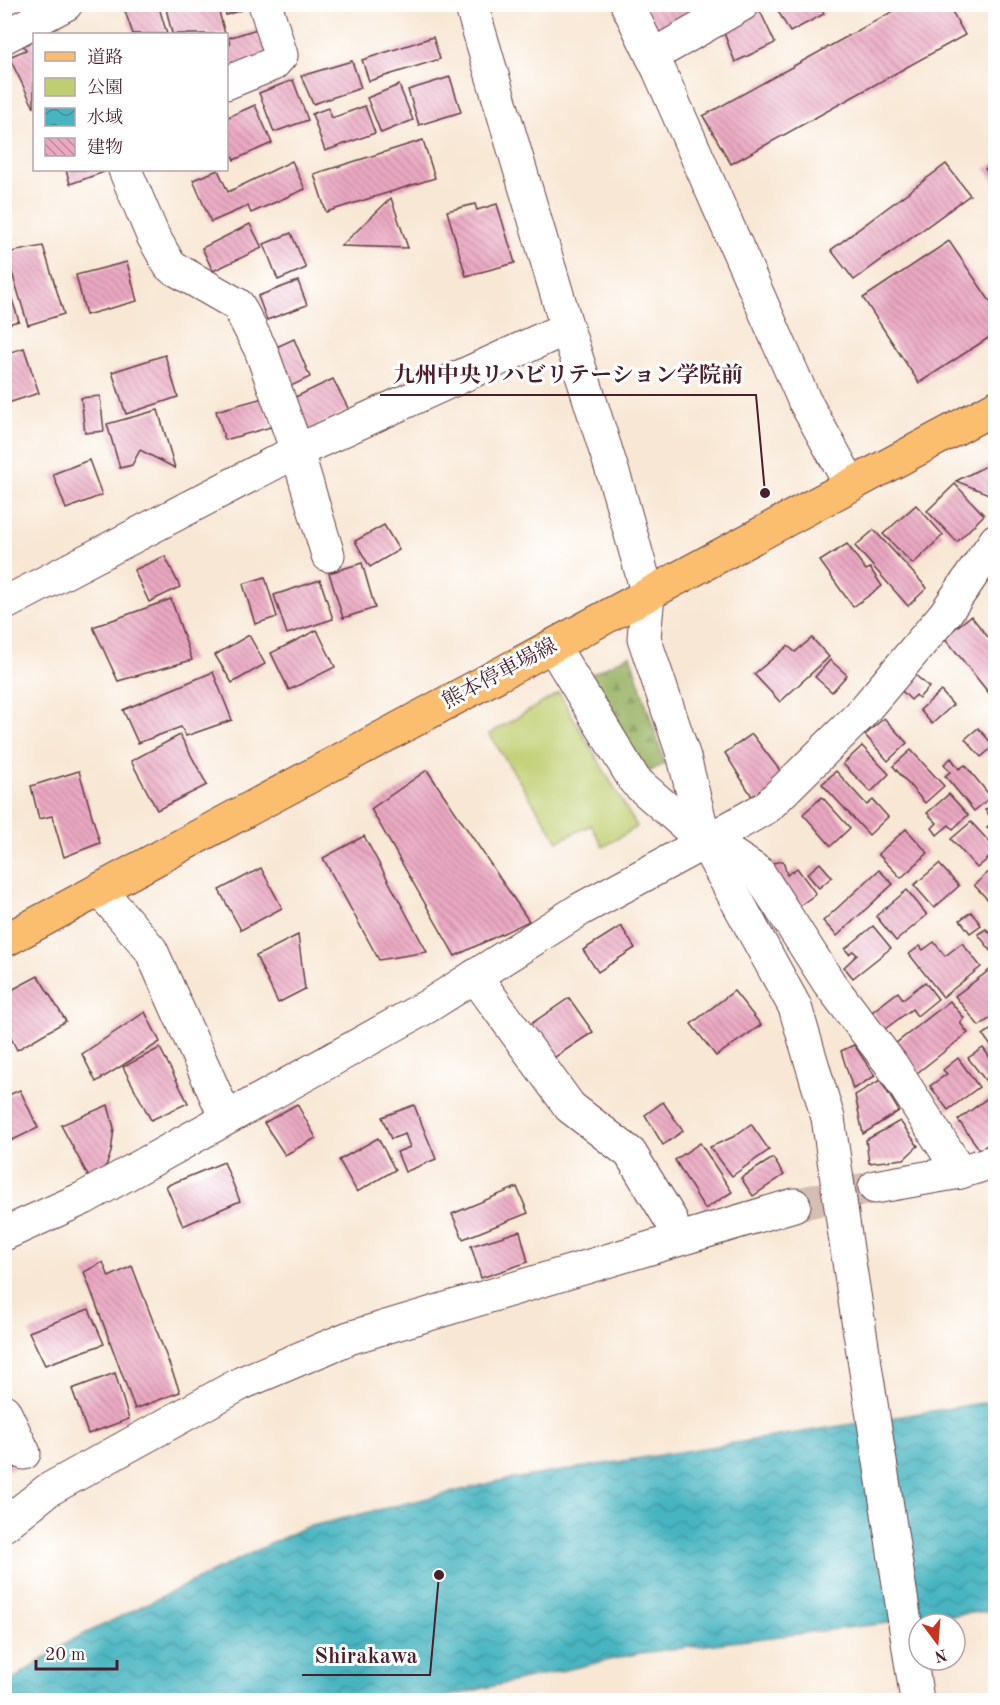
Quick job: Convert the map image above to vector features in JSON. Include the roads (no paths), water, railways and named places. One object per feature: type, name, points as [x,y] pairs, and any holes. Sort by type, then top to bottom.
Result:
[{"type":"main road","name":"熊本停車場線","points":[[4,941],[851,485],[992,418]]},
{"type":"street","points":[[4,37],[66,4]]},
{"type":"street","points":[[228,82],[273,64],[281,55],[265,4]]},
{"type":"street","points":[[471,4],[648,595],[644,638],[684,757],[705,842],[795,1007],[828,1118],[916,1701]]},
{"type":"street","points":[[627,4],[804,400],[851,485]]},
{"type":"street","points":[[652,56],[743,4]]},
{"type":"street","points":[[125,171],[153,236],[170,266],[238,305],[261,350],[297,451],[328,555]]},
{"type":"street","points":[[4,604],[297,451],[567,328]]},
{"type":"street","points":[[4,1234],[84,1198],[429,1006],[581,909],[767,807],[861,715],[945,614],[996,540]]},
{"type":"street","points":[[553,646],[635,781],[705,842],[732,855],[758,872],[829,982],[891,1064],[960,1172]]},
{"type":"street","points":[[100,890],[151,950],[226,1118]]},
{"type":"street","points":[[476,976],[570,1107],[630,1153],[671,1220]]},
{"type":"street","points":[[875,1187],[960,1172],[996,1161]]},
{"type":"street","points":[[4,1525],[48,1490],[242,1383],[349,1338],[794,1205]]},
{"type":"street","points":[[4,1411],[24,1453]]},
{"type":"water","points":[[995,1401],[995,1610],[967,1613],[907,1612],[907,1621],[640,1653],[432,1700],[5,1700],[5,1685],[68,1642],[303,1528],[499,1481]]},
{"type":"tunnel","points":[[794,1205],[875,1187]]},
{"type":"place","name":"九州中央リハビリテーション学院前","points":[[765,493]]},
{"type":"place","name":"Shirakawa","points":[[439,1575]]}]
